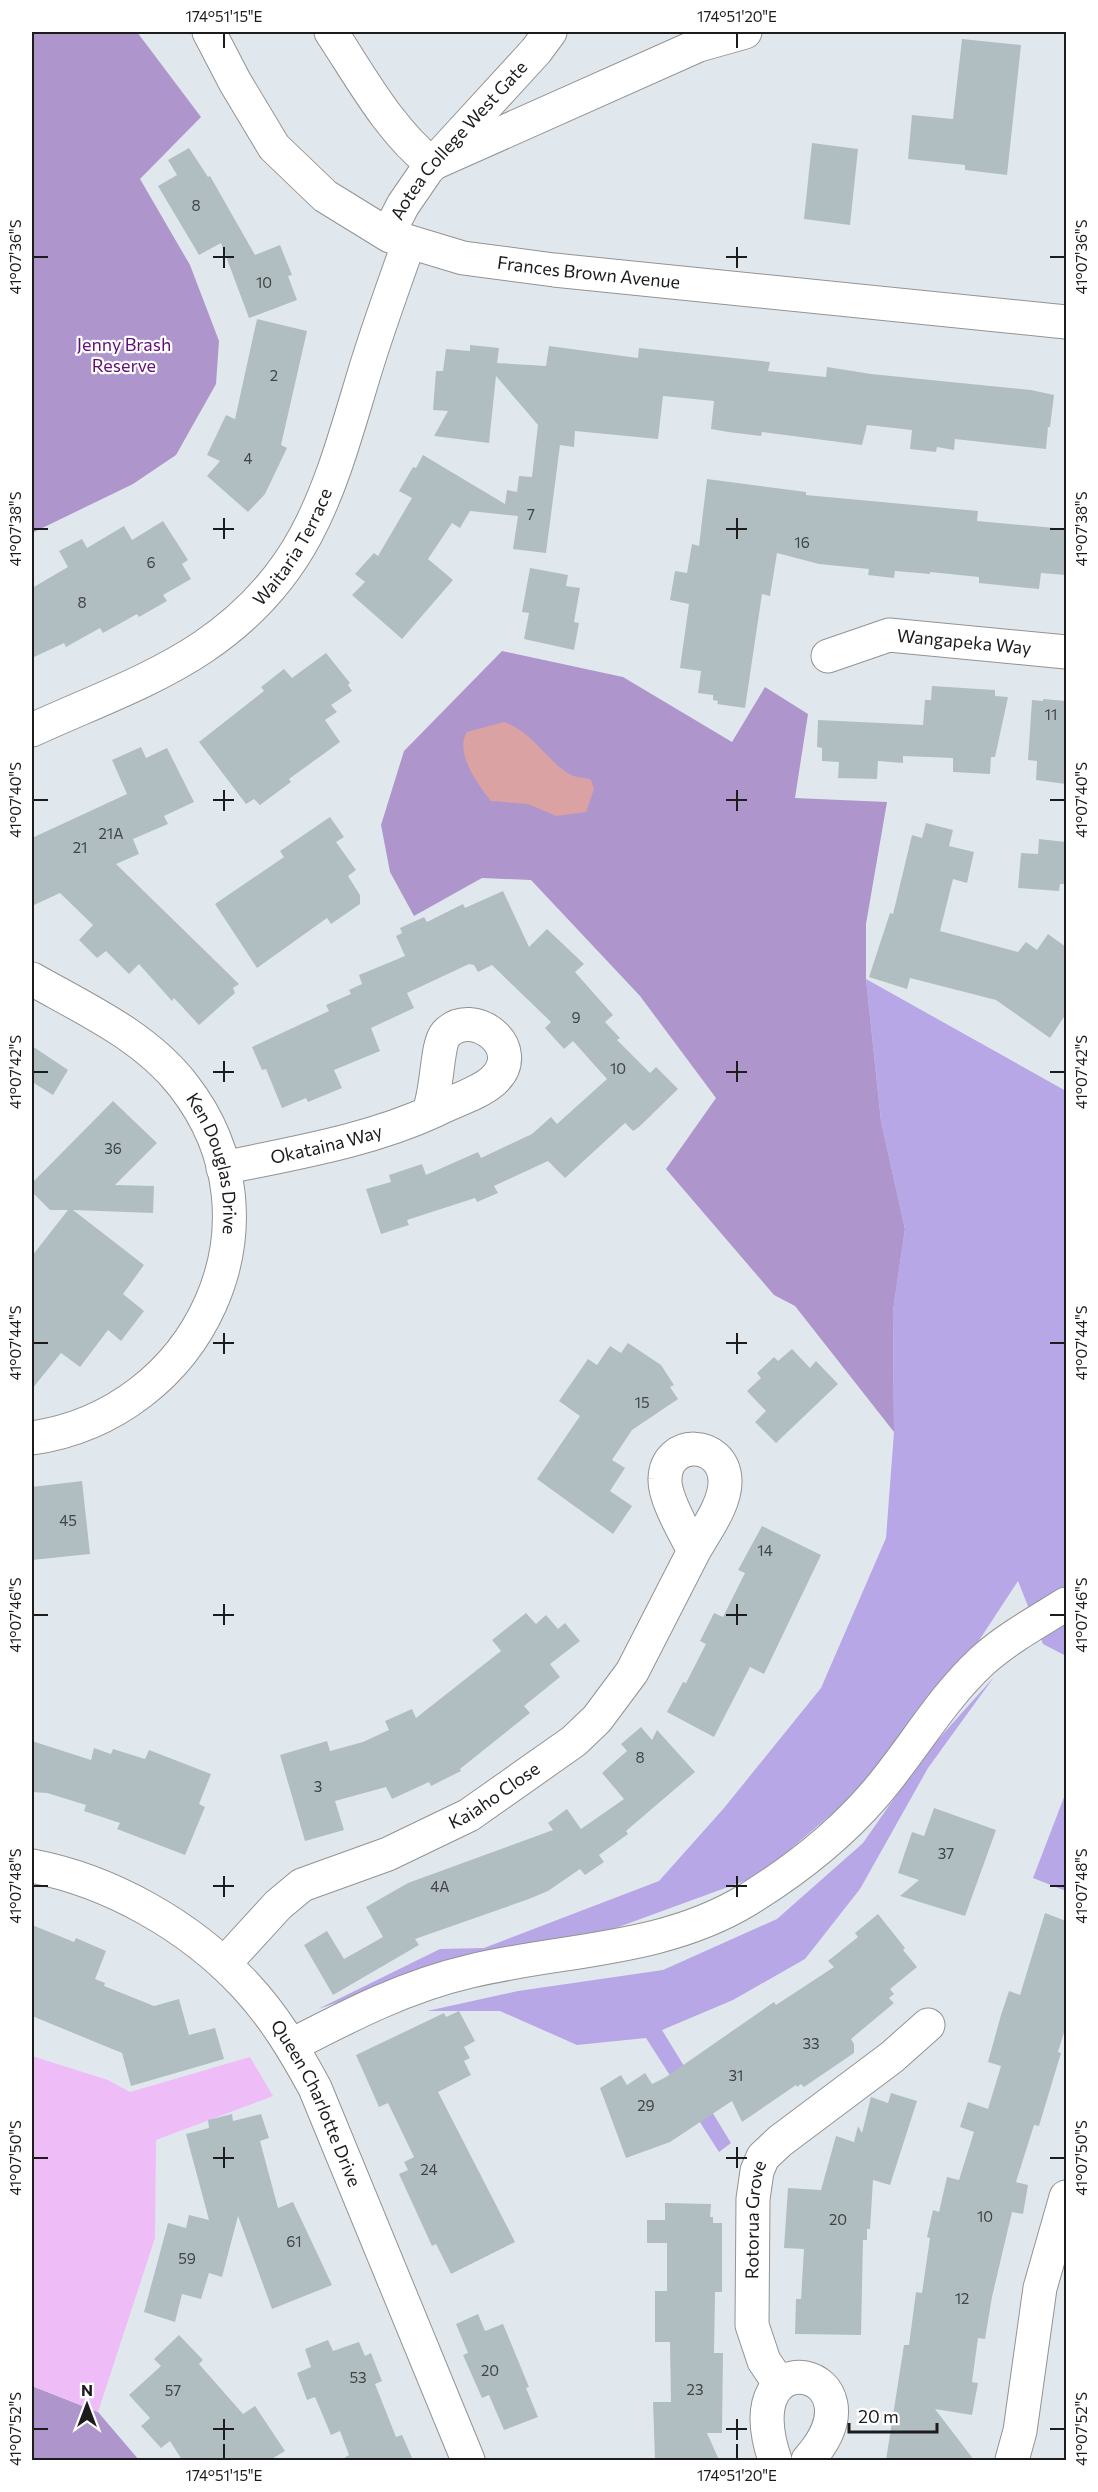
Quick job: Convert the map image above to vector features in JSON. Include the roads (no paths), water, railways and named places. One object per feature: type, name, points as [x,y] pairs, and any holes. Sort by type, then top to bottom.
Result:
[{"type":"street","name":"Frances Brown Avenue","points":[[209,32],[235,82],[274,147],[325,196],[399,238],[463,258],[554,270],[1066,322]]},
{"type":"street","points":[[331,32],[391,122],[419,154],[432,164],[699,45],[745,32]]},
{"type":"street","name":"Aotea College West Gate","points":[[399,238],[403,205],[432,164],[543,41]]},
{"type":"street","name":"Waitaria Terrace","points":[[32,730],[161,670],[203,647],[249,610],[284,570],[301,545],[325,500],[399,238]]},
{"type":"street","name":"Wangapeka Way","points":[[828,656],[889,635],[1066,652]]},
{"type":"street","name":"Ken Douglas Drive","points":[[32,979],[126,1033],[161,1060],[185,1087],[212,1136],[223,1168],[228,1220],[224,1263],[214,1296],[189,1344],[170,1368],[128,1403],[86,1425],[32,1438]]},
{"type":"street","name":"Okataina Way","points":[[223,1168],[348,1140],[406,1123],[428,1113]]},
{"type":"street","name":"Kaiaho Close","points":[[224,1964],[278,1905],[302,1885],[388,1854],[459,1821],[574,1741],[597,1719],[632,1672],[694,1551]]},
{"type":"street","points":[[292,2045],[380,2000],[428,1982],[472,1970],[622,1946],[679,1930],[745,1901],[807,1860],[874,1795],[938,1711],[983,1660],[1066,1604]]},
{"type":"street","name":"Queen Charlotte Drive","points":[[32,1866],[80,1879],[154,1913],[224,1964],[260,2002],[292,2045],[332,2126],[468,2460]]},
{"type":"street","name":"Rotorua Grove","points":[[779,2383],[764,2361],[752,2325],[753,2199],[757,2170],[763,2157],[780,2141],[892,2057],[928,2025]]},
{"type":"street","points":[[1012,2460],[1020,2430],[1040,2288],[1066,2197]]},
{"type":"street","points":[[775,2460],[769,2411],[772,2392],[779,2383],[790,2378],[807,2378],[822,2386],[830,2399],[829,2432],[808,2460]]},
{"type":"park label","name":"Jenny Brash Reserve","points":[[124,355]]}]
